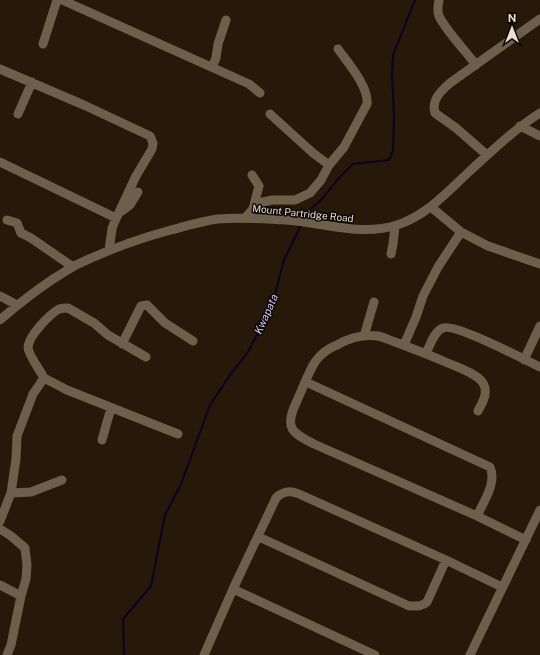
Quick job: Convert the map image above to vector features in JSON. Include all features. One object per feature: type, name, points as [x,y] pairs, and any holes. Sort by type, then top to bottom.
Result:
[{"type":"street","points":[[43,44],[57,0]]},
{"type":"street","points":[[62,0],[249,84],[260,93]]},
{"type":"street","points":[[439,0],[439,15],[444,25],[476,65]]},
{"type":"street","points":[[487,155],[456,128],[435,113],[434,105],[440,92],[540,19]]},
{"type":"street","points":[[212,67],[216,58],[218,44],[226,20]]},
{"type":"street","points":[[245,218],[253,209],[267,201],[295,200],[310,193],[321,180],[329,165],[344,147],[368,100],[365,90],[338,49]]},
{"type":"street","points":[[0,69],[150,136],[153,143],[152,149],[136,176],[117,216],[112,229],[109,250]]},
{"type":"street","points":[[18,114],[32,82]]},
{"type":"street","name":"Mount Partridge Road","points":[[0,320],[30,295],[72,267],[109,250],[194,224],[218,219],[245,218],[288,220],[360,230],[374,230],[395,226],[420,215],[431,207],[520,126],[540,113]]},
{"type":"street","points":[[270,114],[329,165]]},
{"type":"street","points":[[520,126],[540,136]]},
{"type":"street","points":[[0,162],[117,216]]},
{"type":"street","points":[[252,175],[259,186],[253,209]]},
{"type":"street","points":[[117,216],[130,205],[138,192]]},
{"type":"street","points":[[431,207],[461,232],[488,246],[540,264]]},
{"type":"street","points":[[7,220],[17,223],[21,233],[31,238],[72,267]]},
{"type":"street","points":[[391,254],[395,226]]},
{"type":"street","points":[[404,345],[423,296],[438,267],[461,232]]},
{"type":"street","points":[[0,296],[17,305]]},
{"type":"street","points":[[364,336],[374,302]]},
{"type":"street","points":[[122,344],[141,306],[143,305],[147,305],[165,323],[193,341]]},
{"type":"street","points":[[146,357],[122,344],[94,323],[68,308],[59,309],[38,328],[29,342],[28,348],[44,378],[67,390],[178,434]]},
{"type":"street","points":[[524,360],[540,326]]},
{"type":"street","points":[[426,354],[437,332],[442,328],[452,327],[475,336],[540,367]]},
{"type":"street","points":[[478,411],[485,397],[484,384],[480,379],[472,374],[404,345],[378,336],[364,336],[346,340],[334,346],[322,354],[316,361],[295,405],[290,425],[292,431],[299,437],[477,516],[526,540]]},
{"type":"street","points":[[0,521],[11,493],[16,459],[17,436],[33,394],[44,378]]},
{"type":"street","points":[[306,382],[490,467],[493,478],[477,516]]},
{"type":"street","points":[[102,440],[111,408]]},
{"type":"street","points":[[11,493],[31,492],[62,480]]},
{"type":"street","points":[[215,655],[205,653],[233,589],[259,537],[276,498],[280,494],[292,491],[446,560],[502,587]]},
{"type":"street","points":[[470,655],[540,510]]},
{"type":"street","points":[[0,529],[25,548],[27,565],[26,579],[11,645],[7,655]]},
{"type":"street","points":[[259,537],[409,606],[418,607],[427,602],[446,560]]},
{"type":"street","points":[[0,585],[21,596]]},
{"type":"street","points":[[233,589],[375,655]]},
{"type":"waterway","name":"Kwapata","points":[[303,219],[306,213],[322,199],[338,179],[353,164],[389,160],[393,150],[393,55],[415,0]]},
{"type":"waterway","name":"Kwapata","points":[[124,655],[123,619],[151,586],[165,515],[181,484],[210,405],[230,375],[248,352],[267,316],[274,298],[284,260],[301,225]]}]
